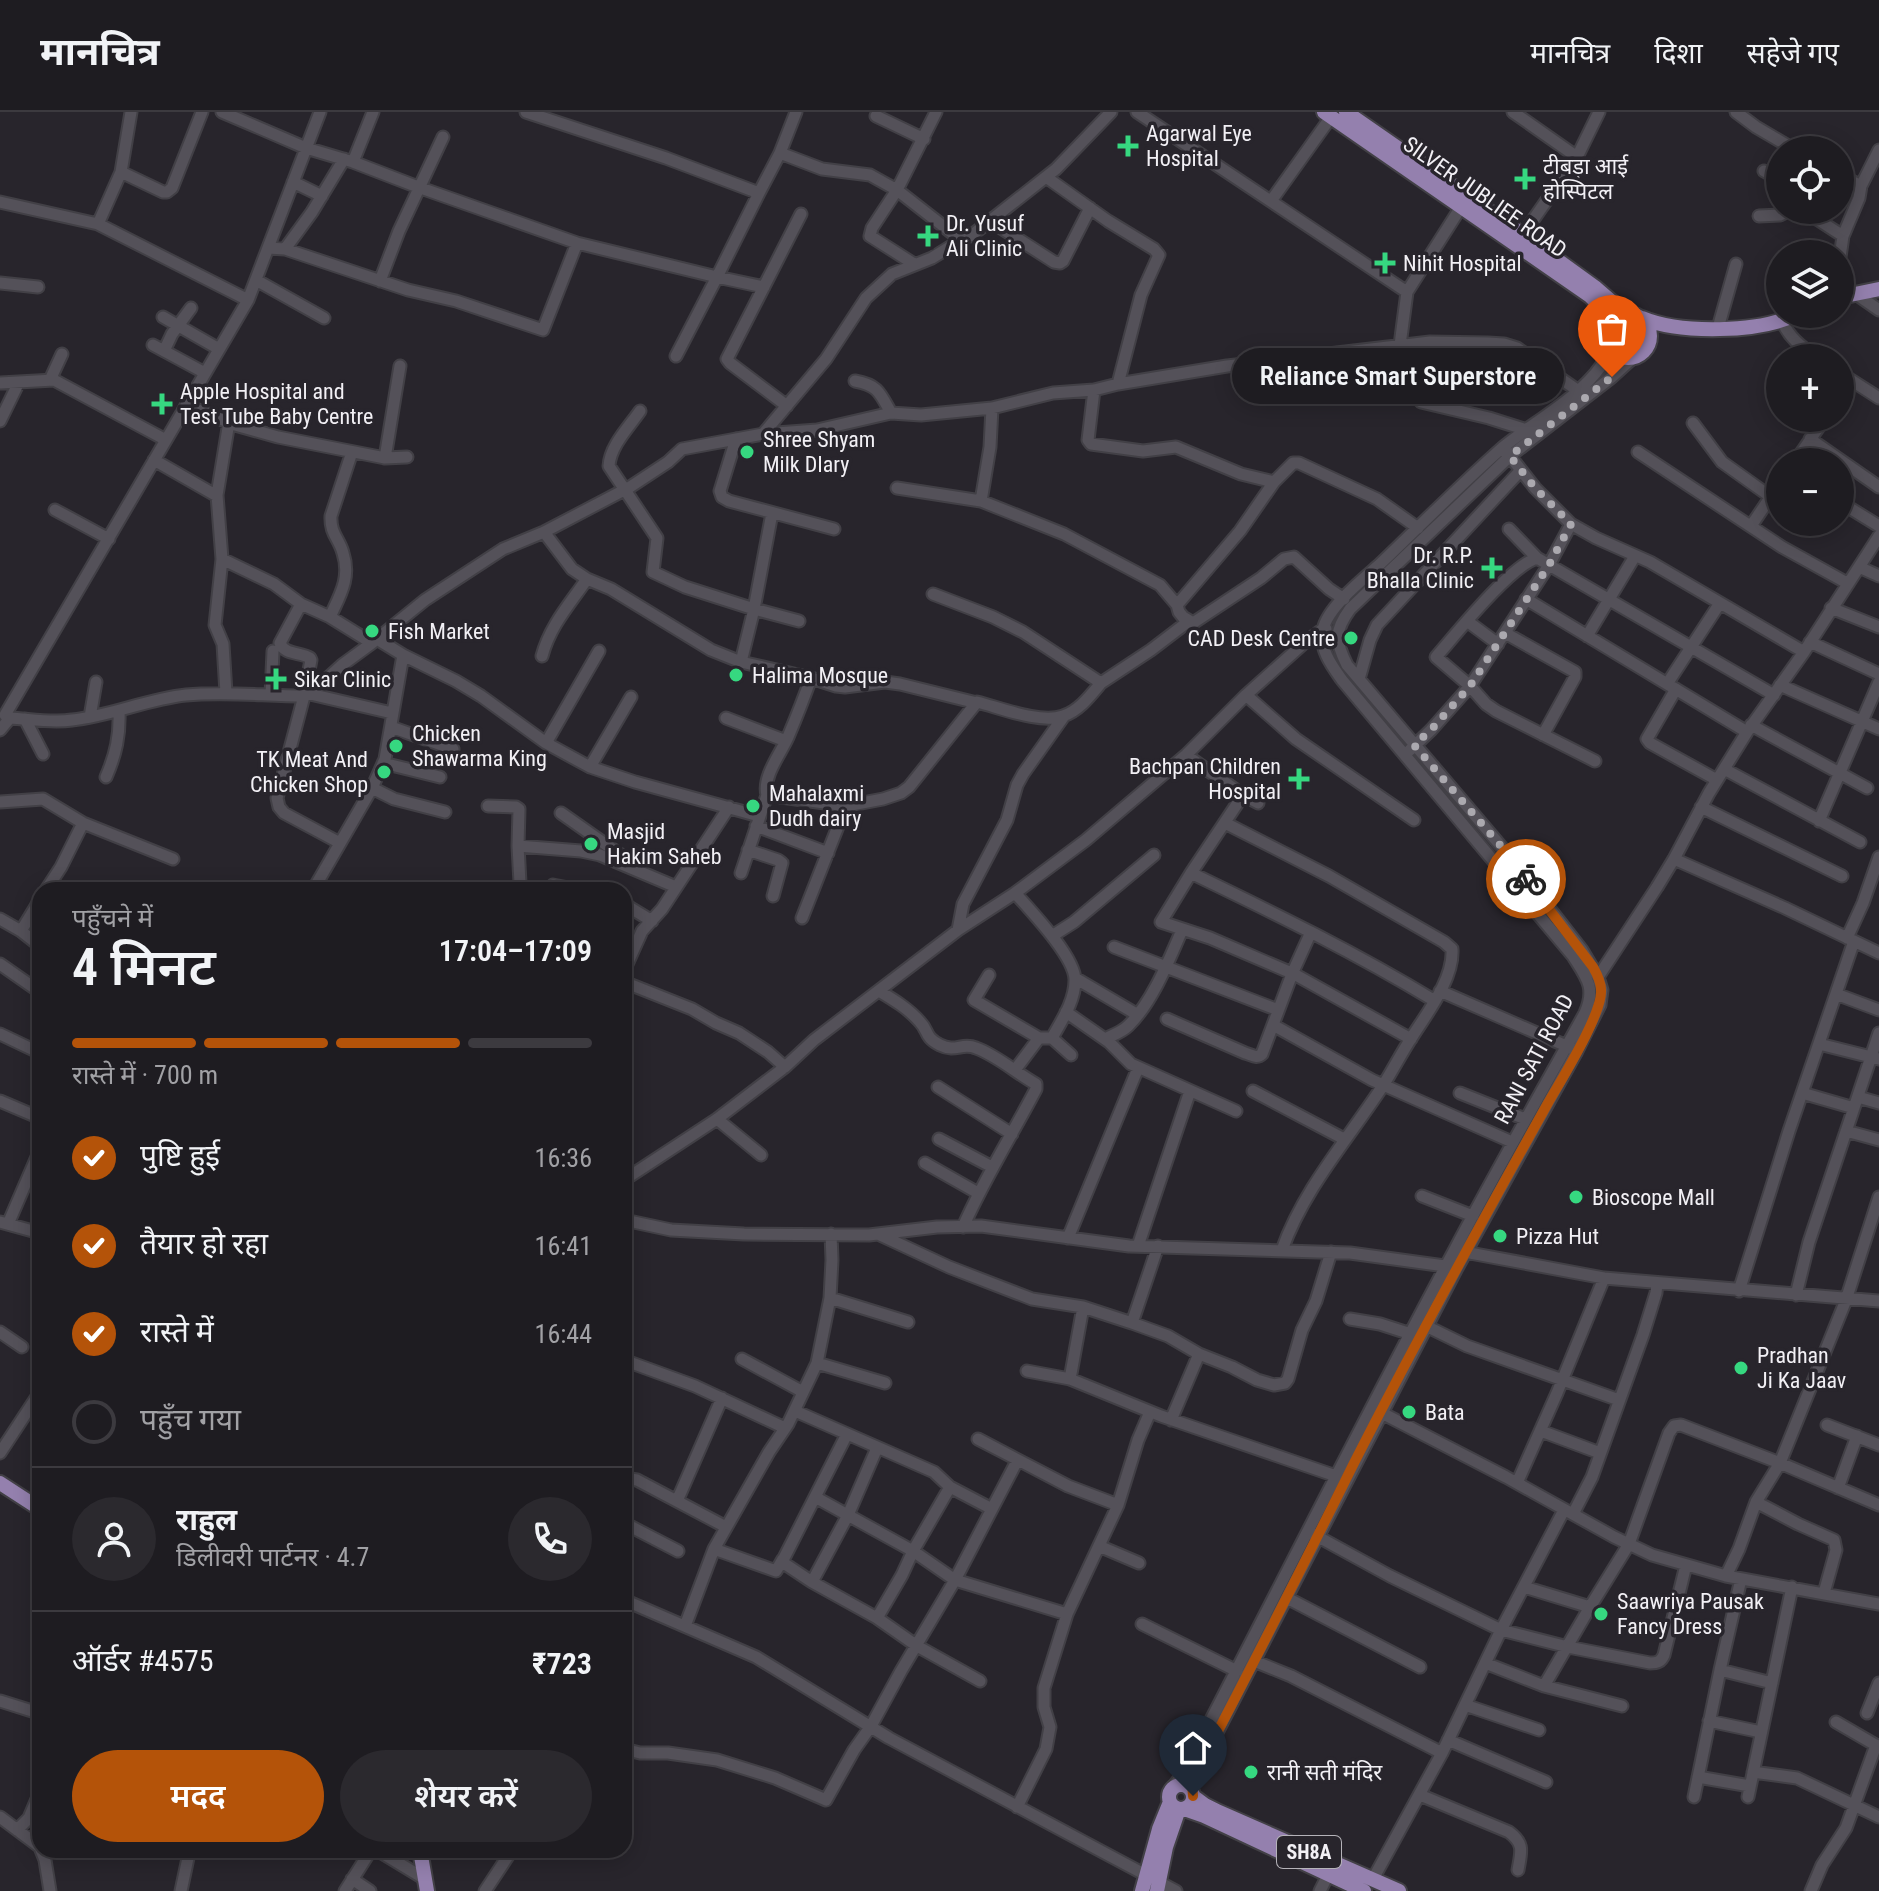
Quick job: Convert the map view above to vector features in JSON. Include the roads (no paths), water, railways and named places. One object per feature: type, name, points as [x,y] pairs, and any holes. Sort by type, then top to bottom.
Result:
[{"type":"main road","points":[[1346,112],[1519,240],[1596,288],[1618,307],[1664,326],[1680,328],[1766,325]]},
{"type":"main road","name":"SILVER JUBLIEE ROAD","points":[[1328,114],[1461,207],[1519,240],[1599,305],[1605,315],[1607,332]]},
{"type":"main road","points":[[1856,294],[1878,290]]},
{"type":"main road","points":[[1648,345],[1648,326],[1637,316],[1623,314],[1614,319],[1607,332],[1609,346],[1615,354],[1624,358],[1643,353],[1665,332],[1680,328]]},
{"type":"main road","points":[[0,1483],[32,1504]]},
{"type":"main road","points":[[1151,1885],[1159,1829],[1182,1799]]},
{"type":"main road","name":"SH8A","points":[[1182,1799],[1204,1816],[1328,1875],[1399,1891]]},
{"type":"main road","name":"SH8A","points":[[1182,1799],[1205,1805],[1368,1885]]},
{"type":"main road","points":[[421,1858],[426,1885]]},
{"type":"street","points":[[98,224],[121,172],[131,112]]},
{"type":"street","points":[[121,172],[167,192],[172,188],[202,112]]},
{"type":"street","points":[[222,112],[306,148],[348,160],[577,243],[764,287]]},
{"type":"street","points":[[0,730],[5,716],[248,300],[320,112]]},
{"type":"street","points":[[285,249],[348,160],[373,112]]},
{"type":"street","points":[[526,112],[666,158],[759,193]]},
{"type":"street","points":[[676,356],[780,153],[796,112]]},
{"type":"street","points":[[914,264],[870,236],[936,112]]},
{"type":"street","points":[[763,434],[826,359],[866,298],[892,274],[932,258],[972,235],[1056,169],[1111,112]]},
{"type":"street","points":[[1137,112],[1407,292]]},
{"type":"street","points":[[1513,112],[1577,157]]},
{"type":"street","points":[[1519,240],[1577,157],[1599,112]]},
{"type":"street","points":[[1271,201],[1328,114]]},
{"type":"street","points":[[1741,114],[1774,136]]},
{"type":"street","points":[[876,116],[924,139]]},
{"type":"street","points":[[380,281],[418,187],[443,137]]},
{"type":"street","points":[[1842,240],[1861,186],[1879,150]]},
{"type":"street","points":[[780,153],[822,169],[870,175],[897,190],[961,240]]},
{"type":"street","points":[[1046,177],[1159,255],[1141,295],[1118,384]]},
{"type":"street","points":[[293,182],[322,196]]},
{"type":"street","points":[[1854,182],[1861,186]]},
{"type":"street","points":[[0,202],[98,224],[248,300]]},
{"type":"street","points":[[1400,345],[1407,292],[1461,207]]},
{"type":"street","points":[[990,221],[1060,263],[1090,208]]},
{"type":"street","points":[[787,406],[727,359],[801,214]]},
{"type":"street","points":[[1759,216],[1766,216]]},
{"type":"street","points":[[1825,224],[1843,236]]},
{"type":"street","points":[[268,248],[285,249],[543,330],[577,243]]},
{"type":"street","points":[[1718,328],[1736,264]]},
{"type":"street","points":[[256,280],[324,318]]},
{"type":"street","points":[[0,283],[38,287]]},
{"type":"street","points":[[1856,294],[1879,310]]},
{"type":"street","points":[[191,308],[158,348],[205,373]]},
{"type":"street","points":[[163,317],[219,349]]},
{"type":"street","points":[[1182,1799],[1184,1772],[1314,1535],[1411,1334],[1572,1048],[1600,1005],[1602,990],[1598,977],[1500,845],[1347,665],[1340,650],[1338,629],[1350,609],[1527,430],[1591,377],[1603,362],[1607,332]]},
{"type":"street","points":[[307,695],[425,600],[503,549],[544,532],[625,489],[668,462],[682,449],[763,434],[817,430],[891,413],[921,415],[992,408],[1053,393],[1094,390],[1227,366],[1400,345],[1463,341],[1504,344],[1517,348],[1577,390]]},
{"type":"street","points":[[50,380],[62,354]]},
{"type":"street","points":[[632,1175],[717,1119],[958,930],[1015,893],[1086,840],[1186,755],[1246,695],[1323,629],[1329,615],[1344,599],[1418,528],[1507,452],[1612,377],[1634,357]]},
{"type":"street","points":[[385,458],[400,366]]},
{"type":"street","points":[[0,383],[54,380],[166,440]]},
{"type":"street","points":[[855,381],[875,387],[891,413]]},
{"type":"street","points":[[0,421],[19,382]]},
{"type":"street","points":[[1854,382],[1879,398]]},
{"type":"street","points":[[1094,390],[1088,440],[1091,444],[1143,451],[1176,447],[1241,474],[1274,482]]},
{"type":"street","points":[[1421,402],[1527,430]]},
{"type":"street","points":[[186,405],[278,437],[385,458],[407,457]]},
{"type":"street","points":[[981,501],[990,447],[992,408]]},
{"type":"street","points":[[640,411],[613,449],[609,466],[657,538],[653,572],[685,587],[799,621]]},
{"type":"street","points":[[226,693],[223,644],[215,625],[222,559],[217,496],[229,422]]},
{"type":"street","points":[[1693,423],[1722,462],[1766,493]]},
{"type":"street","points":[[1804,448],[1815,432]]},
{"type":"street","points":[[736,439],[720,491],[722,497],[834,529]]},
{"type":"street","points":[[1810,439],[1879,487]]},
{"type":"street","points":[[330,617],[346,577],[343,553],[330,526],[331,516],[352,452]]},
{"type":"street","points":[[1507,452],[1548,502],[1571,524],[1650,562],[1720,603],[1807,647],[1879,674]]},
{"type":"street","points":[[1638,452],[1782,547],[1847,583]]},
{"type":"street","points":[[154,460],[217,496]]},
{"type":"street","points":[[1177,605],[1240,531],[1289,465],[1299,463],[1377,499],[1418,528]]},
{"type":"street","points":[[1359,679],[1377,625],[1521,470]]},
{"type":"street","points":[[897,488],[981,501],[1089,546],[1160,585],[1179,612],[1193,623],[1284,559],[1294,557],[1344,599]]},
{"type":"street","points":[[1751,526],[1766,504]]},
{"type":"street","points":[[55,510],[109,539]]},
{"type":"street","points":[[1854,511],[1879,526]]},
{"type":"street","points":[[741,662],[772,513]]},
{"type":"street","points":[[1404,756],[1470,686],[1549,565],[1571,524]]},
{"type":"street","points":[[1509,529],[1537,558],[1692,647],[1777,690],[1879,729]]},
{"type":"street","points":[[544,532],[572,569],[587,579],[611,589],[711,650],[741,662],[836,686],[885,682],[1042,718],[1064,716]]},
{"type":"street","points":[[1598,977],[1674,859],[1701,807],[1749,729],[1879,536]]},
{"type":"street","points":[[1587,636],[1635,556]]},
{"type":"street","points":[[1537,558],[1527,561],[1507,578],[1436,657],[1496,711],[1595,761]]},
{"type":"street","points":[[222,559],[263,578],[301,604],[469,688],[546,743],[590,767],[729,807],[828,853]]},
{"type":"street","points":[[1859,567],[1879,576]]},
{"type":"street","points":[[542,656],[555,624],[587,579]]},
{"type":"street","points":[[933,594],[1023,632],[1101,683]]},
{"type":"street","points":[[1526,599],[1671,686],[1867,788]]},
{"type":"street","points":[[1717,780],[1647,739],[1671,686],[1720,603]]},
{"type":"street","points":[[301,604],[280,643],[285,651],[310,658],[307,695],[277,798],[284,813],[340,843]]},
{"type":"street","points":[[1831,608],[1879,627]]},
{"type":"street","points":[[958,930],[963,904],[1007,820],[1023,774],[1064,716],[1081,705],[1101,683],[1189,621]]},
{"type":"street","points":[[1467,621],[1498,644]]},
{"type":"street","points":[[1323,629],[1338,629]]},
{"type":"street","name":"RANI SATI ROAD","points":[[1323,629],[1323,645],[1332,665],[1404,756],[1578,953],[1591,991],[1572,1048],[1512,1142],[1473,1216],[1460,1251]]},
{"type":"street","points":[[1505,633],[1575,672],[1543,735]]},
{"type":"street","points":[[271,695],[273,651]]},
{"type":"street","points":[[546,743],[599,651]]},
{"type":"street","points":[[318,882],[372,788],[383,763],[403,655]]},
{"type":"street","points":[[741,873],[775,761],[811,678]]},
{"type":"street","points":[[90,717],[96,682]]},
{"type":"street","points":[[1819,821],[1879,682]]},
{"type":"street","points":[[5,716],[68,721],[119,711],[147,701],[226,693],[307,695],[392,713]]},
{"type":"street","points":[[1246,695],[1296,739],[1414,820]]},
{"type":"street","points":[[590,767],[631,697]]},
{"type":"street","points":[[767,795],[846,806],[901,793],[977,703]]},
{"type":"street","points":[[106,777],[116,755],[119,711]]},
{"type":"street","points":[[726,718],[786,741]]},
{"type":"street","points":[[25,719],[43,754]]},
{"type":"street","points":[[391,727],[453,749]]},
{"type":"street","points":[[1186,755],[1258,803]]},
{"type":"street","points":[[383,763],[440,777]]},
{"type":"street","points":[[1724,769],[1860,842]]},
{"type":"street","points":[[372,788],[394,799],[445,812]]},
{"type":"street","points":[[1243,795],[1161,922],[1210,938],[1292,974],[1411,1039]]},
{"type":"street","points":[[0,802],[43,799],[83,823],[173,859]]},
{"type":"street","points":[[488,806],[518,807],[520,882]]},
{"type":"street","points":[[802,918],[846,806]]},
{"type":"street","points":[[632,952],[639,935],[676,887],[729,807]]},
{"type":"street","points":[[1701,807],[1842,876]]},
{"type":"street","points":[[561,813],[642,871]]},
{"type":"street","points":[[51,882],[83,823]]},
{"type":"street","points":[[1225,823],[1329,876],[1452,949],[1453,960],[1437,996],[1383,1085],[1344,1139],[1292,1222],[1282,1250]]},
{"type":"street","points":[[518,846],[589,853],[642,871],[676,887]]},
{"type":"street","points":[[748,850],[782,863],[773,896]]},
{"type":"street","points":[[1052,936],[1074,922],[1154,855]]},
{"type":"street","points":[[1739,1291],[1836,994],[1850,939],[1879,857]]},
{"type":"street","points":[[1674,859],[1879,953]]},
{"type":"street","points":[[1191,873],[1437,996],[1572,1048]]},
{"type":"street","points":[[1015,893],[1052,936],[1075,978],[1070,1006],[1046,1038],[1015,1070]]},
{"type":"street","points":[[632,909],[652,921]]},
{"type":"street","points":[[21,931],[32,913]]},
{"type":"street","points":[[0,919],[32,940]]},
{"type":"street","points":[[1105,1039],[1125,1029],[1138,1015],[1166,968],[1182,930]]},
{"type":"street","points":[[1167,1019],[1257,1057],[1262,1054],[1311,932]]},
{"type":"street","points":[[1114,947],[1278,1010]]},
{"type":"street","points":[[0,964],[32,986]]},
{"type":"street","points":[[989,975],[974,1000],[1046,1038],[1071,1055]]},
{"type":"street","points":[[1075,978],[1138,1015]]},
{"type":"street","points":[[632,985],[692,1009],[739,1033],[785,1067]]},
{"type":"street","points":[[879,991],[901,1004],[923,1024],[926,1035],[937,1044],[951,1050],[970,1045],[982,1049],[1036,1084],[963,1227]]},
{"type":"street","points":[[1836,994],[1879,1010]]},
{"type":"street","points":[[1066,1012],[1105,1039],[1138,1068],[1236,1111]]},
{"type":"street","points":[[1273,1025],[1383,1085],[1512,1142]]},
{"type":"street","points":[[1796,1295],[1809,1242],[1846,1131],[1875,1058],[1879,1033]]},
{"type":"street","points":[[0,1034],[32,1049]]},
{"type":"street","points":[[1819,1044],[1875,1058]]},
{"type":"street","points":[[1068,1238],[1138,1068]]},
{"type":"street","points":[[938,1087],[1012,1134]]},
{"type":"street","points":[[1138,1246],[1190,1091]]},
{"type":"street","points":[[1253,1091],[1344,1139]]},
{"type":"street","points":[[1460,1093],[1525,1119]]},
{"type":"street","points":[[1802,1093],[1856,1103],[1879,1103]]},
{"type":"street","points":[[0,1101],[32,1115]]},
{"type":"street","points":[[717,1119],[761,1155]]},
{"type":"street","points":[[1846,1131],[1879,1140]]},
{"type":"street","points":[[939,1139],[992,1167]]},
{"type":"street","points":[[925,1163],[978,1193]]},
{"type":"street","points":[[32,1166],[4,1223],[32,1231]]},
{"type":"street","points":[[1422,1196],[1473,1216]]},
{"type":"street","points":[[1726,1576],[1756,1502],[1780,1463],[1846,1300],[1879,1197]]},
{"type":"street","points":[[632,1222],[671,1230],[744,1234],[878,1234],[981,1226],[1138,1246],[1350,1253],[1451,1267]]},
{"type":"street","points":[[685,1626],[714,1549],[795,1411],[817,1363],[830,1298],[831,1234]]},
{"type":"street","points":[[878,1234],[949,1267],[1032,1299],[1083,1307],[1168,1336],[1199,1354],[1274,1385],[1285,1383],[1288,1379],[1302,1330],[1316,1301],[1331,1252]]},
{"type":"street","points":[[1132,1323],[1158,1246]]},
{"type":"street","points":[[1460,1251],[1604,1278],[1879,1301]]},
{"type":"street","points":[[1182,1799],[1287,1598],[1336,1476],[1426,1326],[1451,1267]]},
{"type":"street","points":[[1517,1483],[1604,1278]]},
{"type":"street","points":[[1368,1885],[1442,1753],[1524,1587],[1592,1477],[1643,1335],[1657,1284]]},
{"type":"street","points":[[830,1298],[908,1322]]},
{"type":"street","points":[[1070,1379],[1083,1307]]},
{"type":"street","points":[[1350,1319],[1411,1334]]},
{"type":"street","points":[[1426,1326],[1467,1346],[1619,1400]]},
{"type":"street","points":[[0,1332],[22,1347]]},
{"type":"street","points":[[1171,1420],[1199,1354]]},
{"type":"street","points":[[742,1359],[803,1392]]},
{"type":"street","points":[[632,1363],[695,1386],[785,1428]]},
{"type":"street","points":[[817,1363],[885,1383]]},
{"type":"street","points":[[1027,1371],[1070,1379],[1171,1420],[1336,1476]]},
{"type":"street","points":[[677,1501],[722,1398]]},
{"type":"street","points":[[0,1453],[32,1404]]},
{"type":"street","points":[[795,1411],[934,1472],[950,1487],[992,1509]]},
{"type":"street","points":[[1376,1411],[1652,1555],[1726,1576],[1879,1604]]},
{"type":"street","points":[[1017,1807],[1046,1749],[1050,1727],[1044,1707],[1044,1688],[1067,1614],[1118,1505],[1150,1412]]},
{"type":"street","points":[[1544,1686],[1629,1544],[1674,1426],[1681,1425],[1780,1463],[1879,1505]]},
{"type":"street","points":[[1827,1425],[1879,1445]]},
{"type":"street","points":[[1541,1431],[1600,1453]]},
{"type":"street","points":[[714,1549],[776,1571],[847,1434]]},
{"type":"street","points":[[1838,1488],[1857,1436]]},
{"type":"street","points":[[978,1439],[1068,1486],[1118,1505]]},
{"type":"street","points":[[812,1582],[848,1515],[877,1448]]},
{"type":"street","points":[[632,1751],[717,1760],[775,1778],[826,1800],[955,1580],[1017,1461]]},
{"type":"street","points":[[632,1479],[726,1527]]},
{"type":"street","points":[[877,1618],[950,1487]]},
{"type":"street","points":[[815,1497],[913,1551],[955,1580],[1067,1614]]},
{"type":"street","points":[[1756,1502],[1834,1540],[1836,1550],[1824,1593]]},
{"type":"street","points":[[632,1527],[678,1551]]},
{"type":"street","points":[[1314,1535],[1501,1630],[1650,1663],[1662,1660],[1686,1565]]},
{"type":"street","points":[[1099,1546],[1139,1563]]},
{"type":"street","points":[[783,1559],[782,1562],[812,1582],[849,1601],[917,1646],[980,1681]]},
{"type":"street","points":[[1694,1797],[1741,1579]]},
{"type":"street","points":[[1524,1587],[1590,1607]]},
{"type":"street","points":[[1698,1777],[1749,1791],[1792,1587]]},
{"type":"street","points":[[1287,1598],[1420,1667]]},
{"type":"street","points":[[632,1603],[756,1657],[1151,1885],[1176,1891]]},
{"type":"street","points":[[1142,1624],[1237,1671]]},
{"type":"street","points":[[1254,1661],[1291,1676],[1442,1753]]},
{"type":"street","points":[[1485,1663],[1544,1686],[1622,1706]]},
{"type":"street","points":[[1720,1670],[1772,1683]]},
{"type":"street","points":[[1867,1713],[1879,1683]]},
{"type":"street","points":[[1,1704],[32,1711]]},
{"type":"street","points":[[1465,1705],[1539,1730]]},
{"type":"street","points":[[1709,1721],[1761,1732]]},
{"type":"street","points":[[1811,1891],[1822,1865],[1846,1828],[1877,1746],[1836,1722]]},
{"type":"street","points":[[1448,1740],[1546,1782]]},
{"type":"street","points":[[1753,1772],[1797,1778],[1879,1817]]},
{"type":"street","points":[[1420,1795],[1515,1836],[1520,1841],[1521,1849],[1518,1870]]},
{"type":"street","points":[[17,1830],[32,1811]]},
{"type":"street","points":[[0,1817],[32,1842]]},
{"type":"street","points":[[44,1858],[50,1891]]},
{"type":"street","points":[[181,1891],[188,1858]]},
{"type":"street","points":[[345,1891],[368,1858]]},
{"type":"street","points":[[386,1858],[426,1885]]},
{"type":"street","points":[[485,1891],[507,1858]]},
{"type":"street","points":[[1320,1891],[1328,1875]]},
{"type":"street","points":[[352,1879],[370,1891]]},
{"type":"place","name":"Agarwal Eye Hospital","points":[[1128,146]]},
{"type":"place","name":"टीबड़ा आई होस्पिटल","points":[[1525,179]]},
{"type":"place","name":"Dr. Yusuf Ali Clinic","points":[[928,236]]},
{"type":"place","name":"Nihit Hospital","points":[[1385,263]]},
{"type":"place","name":"Reliance Smart Superstore","points":[[1612,377]]},
{"type":"place","name":"Apple Hospital and Test Tube Baby Centre","points":[[162,404]]},
{"type":"place","name":"Shree Shyam Milk DIary","points":[[747,452]]},
{"type":"place","name":"Dr. R.P. Bhalla Clinic","points":[[1492,568]]},
{"type":"place","name":"Fish Market","points":[[372,631]]},
{"type":"place","name":"CAD Desk Centre","points":[[1351,638]]},
{"type":"place","name":"Halima Mosque","points":[[736,675]]},
{"type":"place","name":"Sikar Clinic","points":[[276,679]]},
{"type":"place","name":"Chicken Shawarma King","points":[[396,746]]},
{"type":"place","name":"TK Meat And Chicken Shop","points":[[384,772]]},
{"type":"place","name":"Bachpan Children Hospital","points":[[1299,779]]},
{"type":"place","name":"Mahalaxmi Dudh dairy","points":[[753,806]]},
{"type":"place","name":"Masjid Hakim Saheb","points":[[591,844]]},
{"type":"place","name":"Bioscope Mall","points":[[1576,1197]]},
{"type":"place","name":"Pizza Hut","points":[[1500,1236]]},
{"type":"place","name":"Pradhan Ji Ka Jaav","points":[[1741,1368]]},
{"type":"place","name":"Bata","points":[[1409,1412]]},
{"type":"place","name":"Saawriya Pausak Fancy Dress","points":[[1601,1614]]},
{"type":"place","name":"रानी सती मंदिर","points":[[1251,1772]]}]
